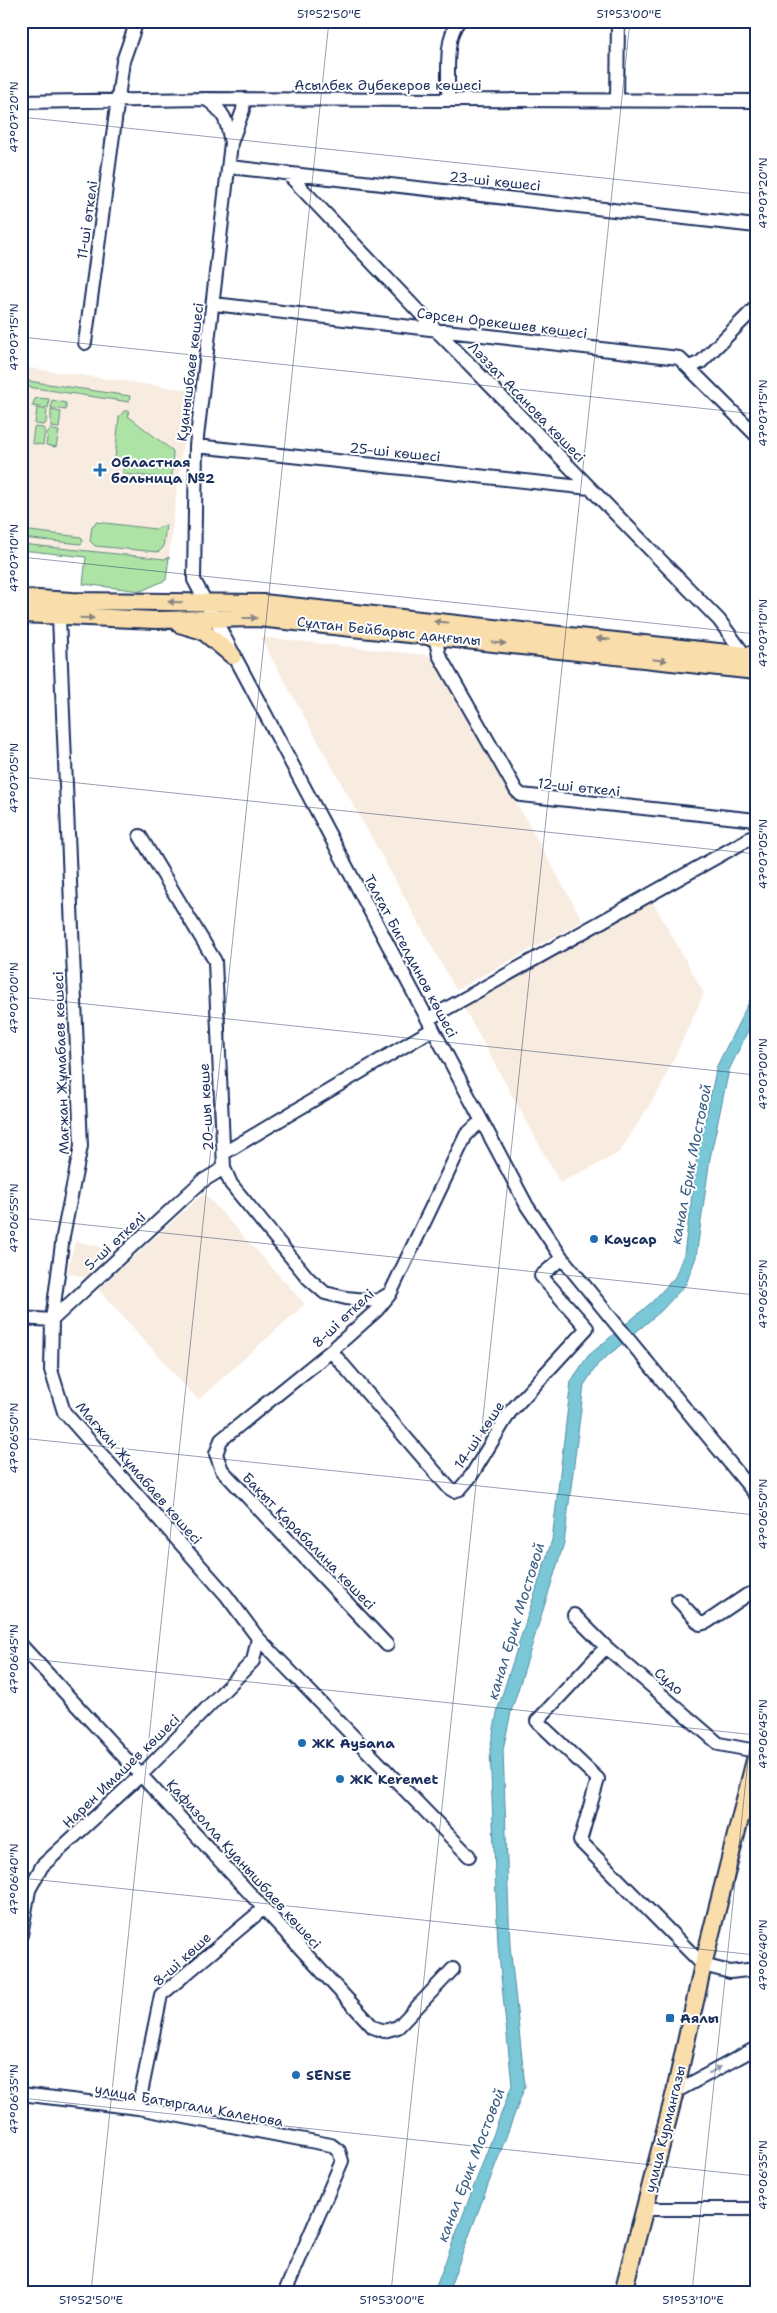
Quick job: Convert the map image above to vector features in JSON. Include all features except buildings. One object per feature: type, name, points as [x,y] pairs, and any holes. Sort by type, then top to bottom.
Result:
[{"type":"main road","name":"Сұлтан Бейбарыс даңғылы","points":[[21,598],[72,601],[263,603],[750,655]]},
{"type":"main road","name":"Сұлтан Бейбарыс даңғылы","points":[[21,614],[155,620],[258,618],[756,671]]},
{"type":"main road","points":[[155,620],[203,631],[233,656]]},
{"type":"main road","name":"улица Курмангазы","points":[[623,2292],[675,2092],[703,1965],[753,1781],[756,1756]]},
{"type":"street","name":"11-ші өткелі","points":[[85,343],[123,60],[137,21]]},
{"type":"street","points":[[448,100],[450,39],[453,28],[460,21]]},
{"type":"street","points":[[617,100],[618,21]]},
{"type":"street","name":"Асылбек Әубекеров көшесі","points":[[21,102],[206,99],[756,101]]},
{"type":"street","name":"Қуанышбаев көшесі","points":[[205,603],[194,580],[196,446],[230,167],[231,143],[227,122],[220,109],[206,99]]},
{"type":"street","name":"Қуанышбаев көшесі","points":[[231,143],[243,110],[244,99]]},
{"type":"street","name":"23-ші көшесі","points":[[230,167],[756,226]]},
{"type":"street","name":"Ләззат Асанова көшесі","points":[[287,173],[437,331],[719,620],[750,655]]},
{"type":"street","name":"Сәрсен Орекешев көшесі","points":[[214,304],[679,358],[756,435]]},
{"type":"street","points":[[689,367],[701,362],[756,307]]},
{"type":"street","name":"25-ші көшесі","points":[[196,446],[590,488]]},
{"type":"street","name":"Талғат Бигелдинов көшесі","points":[[205,603],[527,1206],[562,1258],[756,1495]]},
{"type":"street","name":"Мағжан Жұмабаев көшесі","points":[[59,617],[81,1146],[63,1236],[52,1320],[50,1370],[64,1412],[226,1595],[258,1638],[469,1856]]},
{"type":"street","name":"12-ші өткелі","points":[[435,636],[439,655],[516,790],[521,794],[756,820]]},
{"type":"street","points":[[224,1153],[430,1024],[756,835]]},
{"type":"street","name":"20-шы көше","points":[[140,836],[214,961],[224,1168],[231,1184],[308,1278],[325,1292],[346,1298],[377,1301],[390,1294]]},
{"type":"street","name":"8-ші өткелі","points":[[216,1454],[221,1440],[331,1352],[377,1310],[390,1294],[466,1135],[481,1121]]},
{"type":"street","name":"5-ші өткелі","points":[[52,1320],[201,1182],[224,1168]]},
{"type":"street","name":"14-ші көше","points":[[331,1352],[449,1488],[454,1490],[460,1488],[471,1476],[510,1412],[587,1328],[541,1276],[562,1258]]},
{"type":"street","points":[[21,1318],[52,1320]]},
{"type":"street","name":"Бақыт Қарабалина көшесі","points":[[216,1454],[222,1470],[388,1645]]},
{"type":"street","points":[[678,1600],[700,1624],[707,1622],[747,1595],[756,1592]]},
{"type":"street","name":"Судо","points":[[574,1615],[606,1647],[719,1744],[756,1751]]},
{"type":"street","name":"Нарен Имашев көшесi","points":[[21,1934],[29,1890],[42,1866],[142,1774],[253,1661],[258,1638]]},
{"type":"street","name":"Қафизолла Қуанышбаев көшесi","points":[[21,1644],[373,2027],[384,2032],[398,2027],[453,1970]]},
{"type":"street","points":[[606,1647],[537,1721],[598,1779],[580,1841],[703,1965],[730,1972],[756,1969]]},
{"type":"street","name":"8-шi көше","points":[[138,2108],[161,1995],[263,1909]]},
{"type":"street","points":[[675,2092],[756,2048]]},
{"type":"street","name":"улица Батыргали Каленова","points":[[21,2094],[138,2108],[331,2145],[340,2151],[342,2161],[285,2292]]},
{"type":"street","points":[[645,2209],[756,2209]]},
{"type":"shaded area","name":"Областная больница №2","points":[[21,367],[189,390],[166,580],[141,591],[83,584],[86,557],[21,550]]},
{"type":"shaded area","points":[[260,637],[434,656],[583,921],[456,990]]},
{"type":"shaded area","points":[[650,897],[704,993],[661,1087],[619,1153],[560,1183],[463,1006]]},
{"type":"shaded area","points":[[204,1193],[305,1304],[198,1400],[98,1289]]},
{"type":"shaded area","points":[[75,1241],[100,1247],[92,1279],[67,1273]]},
{"type":"green space","points":[[21,380],[130,396],[129,402],[21,386]]},
{"type":"green space","points":[[35,399],[49,399],[48,408],[32,406]]},
{"type":"green space","points":[[52,400],[66,403],[66,410],[51,408]]},
{"type":"green space","points":[[37,408],[47,410],[46,423],[43,425],[35,424]]},
{"type":"green space","points":[[51,410],[61,412],[59,428],[51,427]]},
{"type":"green space","points":[[124,411],[129,411],[128,416],[173,451],[172,475],[168,478],[123,474],[123,467],[115,458],[119,417]]},
{"type":"green space","points":[[34,427],[43,428],[45,432],[43,445],[32,443]]},
{"type":"green space","points":[[50,429],[59,431],[56,447],[46,445]]},
{"type":"green space","points":[[97,522],[155,529],[166,525],[163,548],[158,552],[95,546],[90,541],[92,526]]},
{"type":"green space","points":[[21,530],[81,537],[83,541],[81,544],[21,538]]},
{"type":"green space","points":[[21,544],[165,559],[169,557],[166,580],[141,591],[83,584],[86,557],[21,550]]},
{"type":"water","name":"канал Ерик Мостовой","points":[[756,988],[756,1014],[729,1070],[710,1158],[696,1257],[686,1284],[661,1311],[598,1364],[584,1385],[564,1543],[511,1712],[503,1750],[510,1945],[525,2086],[448,2292],[434,2292],[512,2085],[498,1946],[490,1749],[498,1708],[552,1540],[571,1381],[588,1356],[652,1302],[675,1277],[684,1254],[697,1156],[717,1066]]},
{"type":"place","name":"Областная больница №2","points":[[100,470]]},
{"type":"place","name":"Каусар","points":[[594,1239]]},
{"type":"place","name":"ЖК Aysana","points":[[302,1743]]},
{"type":"place","name":"ЖК Keremet","points":[[340,1779]]},
{"type":"place","name":"Аялы","points":[[670,2018]]},
{"type":"place","name":"SENSE","points":[[296,2075]]}]
